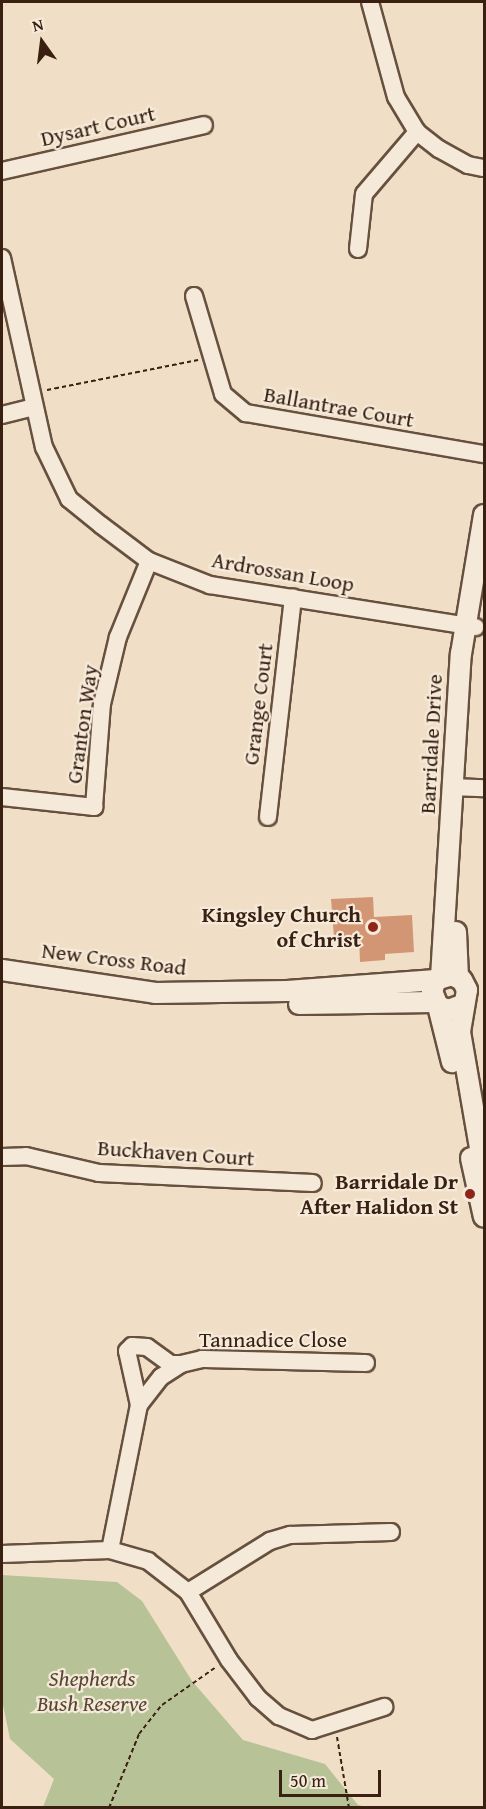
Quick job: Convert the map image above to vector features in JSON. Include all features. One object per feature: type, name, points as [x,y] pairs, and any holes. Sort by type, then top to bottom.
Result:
[{"type":"street","points":[[370,2],[396,97],[417,132],[439,149],[468,165],[484,168]]},
{"type":"street","name":"Dysart Court","points":[[2,171],[204,125]]},
{"type":"street","points":[[358,249],[364,194],[417,132]]},
{"type":"street","name":"Ardrossan Loop","points":[[2,258],[31,400],[44,447],[69,499],[149,561],[210,585],[470,626]]},
{"type":"street","name":"Ballantrae Court","points":[[194,296],[210,357],[223,394],[246,413],[484,454]]},
{"type":"street","points":[[2,415],[31,400]]},
{"type":"street","name":"Barridale Drive","points":[[445,978],[470,626],[484,515]]},
{"type":"street","name":"Granton Way","points":[[2,797],[94,807],[102,704],[118,637],[149,561]]},
{"type":"street","name":"Barridale Drive","points":[[470,626],[484,582]]},
{"type":"street","name":"Grange Court","points":[[268,817],[293,597]]},
{"type":"street","points":[[457,787],[484,789]]},
{"type":"street","name":"New Cross Road","points":[[2,970],[155,993],[287,992],[445,978]]},
{"type":"street","points":[[484,1171],[460,1032],[462,1005],[467,990],[445,978],[432,991],[484,1217]]},
{"type":"street","name":"New Cross Road","points":[[2,982],[154,1005],[436,1004]]},
{"type":"street","points":[[436,1004],[448,1011],[462,1005]]},
{"type":"street","name":"Buckhaven Court","points":[[2,1157],[26,1156],[99,1173],[313,1183]]},
{"type":"street","name":"Tannadice Close","points":[[110,1550],[139,1405],[127,1351],[132,1346],[147,1347],[170,1365],[202,1359],[366,1363]]},
{"type":"street","name":"Tannadice Close","points":[[139,1405],[161,1377],[181,1364]]},
{"type":"street","points":[[188,1592],[270,1541],[290,1535],[391,1532]]},
{"type":"street","points":[[2,1554],[110,1550],[148,1561],[188,1592],[229,1660],[258,1698],[279,1716],[312,1730],[384,1707]]},
{"type":"path","points":[[31,400],[210,357]]},
{"type":"path","points":[[109,1808],[139,1734],[162,1705],[192,1681],[229,1660]]},
{"type":"path","points":[[335,1722],[349,1808]]},
{"type":"green space","name":"Shepherds Bush Reserve","points":[[2,1575],[117,1582],[142,1601],[192,1681],[243,1740],[325,1764],[358,1805],[367,1807],[43,1807],[54,1779],[10,1739],[2,1700]]},
{"type":"building","name":"Kingsley Church of Christ","points":[[373,897],[374,917],[412,915],[414,952],[385,954],[385,960],[360,962],[359,936],[334,937],[331,899]]},
{"type":"place","name":"Kingsley Church of Christ","points":[[373,927]]},
{"type":"place","name":"Barridale Dr After Halidon St","points":[[470,1194]]}]
